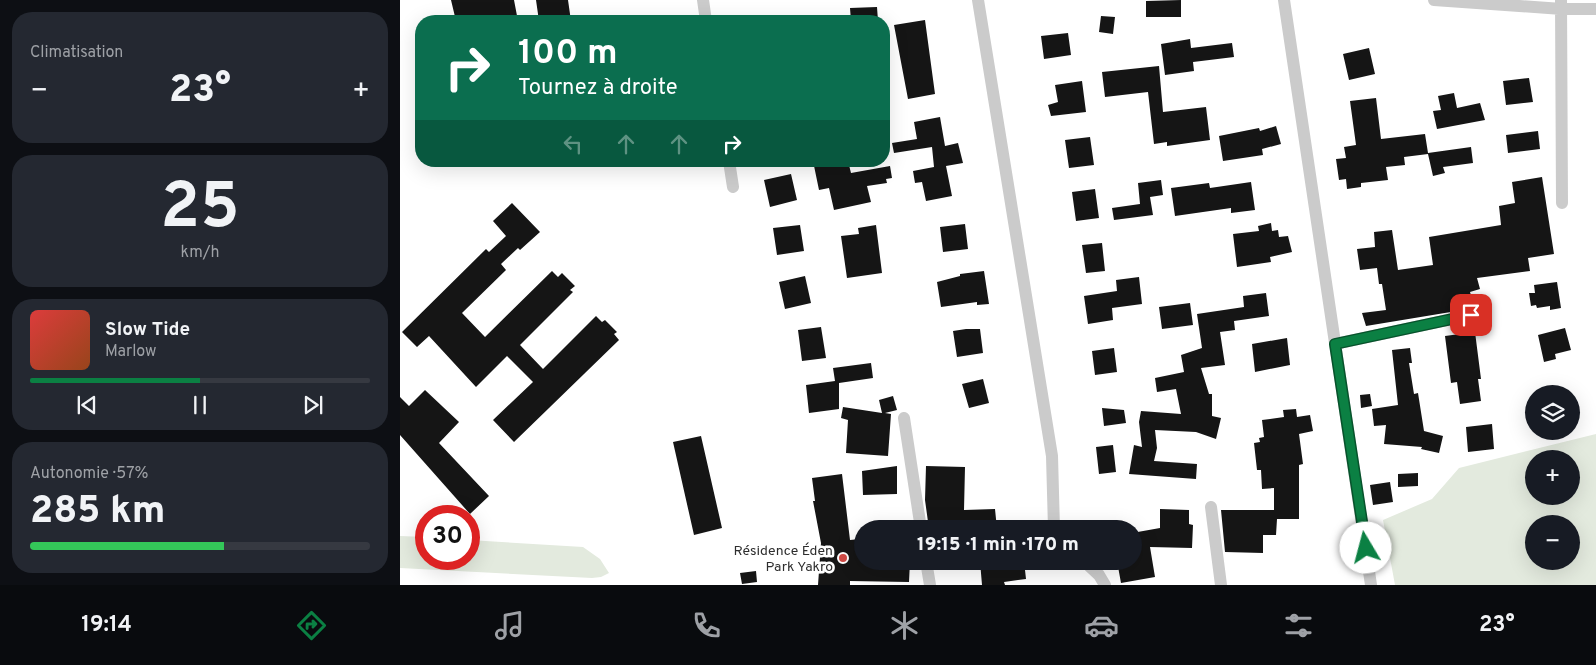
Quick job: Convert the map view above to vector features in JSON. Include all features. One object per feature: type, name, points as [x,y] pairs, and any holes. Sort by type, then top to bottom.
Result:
[{"type":"street","points":[[702,0],[705,15]]},
{"type":"street","points":[[978,0],[1052,456],[1054,520]]},
{"type":"street","points":[[1284,0],[1371,585]]},
{"type":"street","points":[[1434,0],[1562,5],[1596,9]]},
{"type":"street","points":[[1562,5],[1562,204]]},
{"type":"street","points":[[730,167],[733,187]]},
{"type":"street","points":[[1335,344],[1471,315]]},
{"type":"street","points":[[904,418],[920,520]]},
{"type":"street","points":[[1210,507],[1221,585]]},
{"type":"street","points":[[928,570],[930,585]]},
{"type":"street","points":[[1094,570],[1105,585]]},
{"type":"shaded area","points":[[1596,434],[1596,585],[1395,585],[1383,520],[1432,499],[1459,468],[1525,452],[1525,505],[1580,505],[1580,450],[1532,450],[1572,440],[1580,440],[1580,438]]},
{"type":"shaded area","points":[[400,536],[415,537],[415,569],[400,568]]},
{"type":"shaded area","points":[[480,541],[583,547],[600,559],[609,573],[601,577],[438,570],[480,570]]},
{"type":"building","points":[[451,0],[514,0],[517,15],[455,15]]},
{"type":"building","points":[[536,0],[568,0],[570,15],[538,15]]},
{"type":"building","points":[[1181,0],[1181,17],[1146,17],[1146,1]]},
{"type":"building","points":[[877,7],[878,15],[851,15],[850,8]]},
{"type":"building","points":[[1101,16],[1115,17],[1113,34],[1099,32]]},
{"type":"building","points":[[925,20],[935,94],[908,99],[894,25]]},
{"type":"building","points":[[1068,33],[1071,55],[1044,59],[1041,36]]},
{"type":"building","points":[[1190,39],[1191,48],[1232,43],[1234,57],[1193,62],[1194,71],[1165,75],[1161,44]]},
{"type":"building","points":[[1369,48],[1375,74],[1349,80],[1343,54]]},
{"type":"building","points":[[1159,66],[1163,112],[1206,107],[1210,140],[1167,146],[1167,142],[1154,144],[1148,92],[1105,97],[1102,72]]},
{"type":"building","points":[[1529,78],[1533,102],[1506,105],[1503,81]]},
{"type":"building","points":[[1082,81],[1086,112],[1051,116],[1048,105],[1058,102],[1055,85]]},
{"type":"building","points":[[1454,93],[1457,108],[1480,103],[1485,120],[1437,129],[1433,111],[1441,110],[1438,96]]},
{"type":"building","points":[[1376,98],[1381,139],[1425,134],[1428,153],[1471,147],[1473,163],[1443,167],[1445,173],[1433,176],[1428,154],[1404,157],[1405,165],[1386,167],[1388,180],[1361,183],[1361,187],[1347,189],[1346,179],[1339,180],[1336,159],[1346,158],[1344,147],[1356,145],[1350,101]]},
{"type":"building","points":[[940,117],[945,146],[958,143],[963,163],[946,166],[952,196],[926,201],[922,182],[915,183],[913,171],[934,167],[932,147],[894,153],[892,143],[917,139],[914,122]]},
{"type":"building","points":[[1276,126],[1281,144],[1262,149],[1263,155],[1223,161],[1219,136],[1259,128],[1260,131]]},
{"type":"building","points":[[1538,131],[1540,149],[1508,153],[1506,135]]},
{"type":"building","points":[[1090,137],[1094,165],[1069,168],[1065,140]]},
{"type":"building","points":[[890,166],[892,178],[886,179],[887,183],[867,186],[871,202],[834,210],[829,188],[819,190],[814,167],[850,167],[851,173]]},
{"type":"building","points":[[791,174],[797,200],[770,207],[764,180]]},
{"type":"building","points":[[1542,177],[1554,254],[1528,258],[1530,271],[1477,278],[1480,289],[1470,292],[1475,308],[1366,326],[1362,313],[1386,310],[1382,284],[1379,284],[1377,268],[1360,270],[1357,249],[1375,247],[1374,232],[1392,230],[1398,270],[1433,265],[1429,237],[1501,225],[1499,206],[1515,203],[1512,182]]},
{"type":"building","points":[[1161,180],[1163,195],[1150,197],[1153,215],[1114,220],[1112,208],[1140,204],[1138,183]]},
{"type":"building","points":[[1251,182],[1255,210],[1231,213],[1231,208],[1175,216],[1171,188],[1209,183],[1210,188]]},
{"type":"building","points":[[1095,189],[1099,218],[1076,221],[1072,192]]},
{"type":"building","points":[[512,203],[540,232],[520,250],[518,248],[501,264],[506,270],[462,313],[485,337],[552,271],[558,277],[562,273],[575,286],[570,290],[573,292],[520,345],[543,369],[596,316],[602,322],[605,320],[617,332],[614,334],[619,340],[514,442],[493,420],[533,382],[507,356],[476,387],[429,336],[417,347],[402,332],[486,249],[489,252],[506,236],[493,221]]},
{"type":"building","points":[[1271,223],[1272,231],[1278,230],[1279,237],[1288,236],[1292,252],[1270,257],[1271,262],[1237,267],[1233,234],[1259,231],[1258,226]]},
{"type":"building","points":[[965,224],[968,249],[943,252],[940,227]]},
{"type":"building","points":[[800,225],[804,251],[777,255],[773,228]]},
{"type":"building","points":[[876,225],[882,273],[847,278],[841,236],[859,234],[858,228]]},
{"type":"building","points":[[1102,243],[1105,271],[1086,273],[1082,245]]},
{"type":"building","points":[[984,271],[989,304],[977,305],[977,302],[941,307],[937,282],[960,276],[960,274]]},
{"type":"building","points":[[805,276],[811,303],[785,309],[779,282]]},
{"type":"building","points":[[1139,277],[1142,304],[1112,308],[1113,320],[1088,324],[1084,296],[1117,291],[1116,280]]},
{"type":"building","points":[[1557,282],[1561,308],[1550,310],[1550,306],[1537,308],[1536,305],[1531,306],[1529,293],[1535,293],[1534,285]]},
{"type":"building","points":[[1266,293],[1269,316],[1234,321],[1235,330],[1220,332],[1225,365],[1201,368],[1209,394],[1212,394],[1212,416],[1221,418],[1216,439],[1196,432],[1155,430],[1157,448],[1154,461],[1197,464],[1196,479],[1129,474],[1134,445],[1142,447],[1139,422],[1141,411],[1181,414],[1176,389],[1157,392],[1155,378],[1184,372],[1181,355],[1202,348],[1197,314],[1244,307],[1243,296]]},
{"type":"building","points":[[1190,303],[1193,325],[1162,329],[1159,307]]},
{"type":"building","points":[[821,327],[826,358],[802,361],[798,330]]},
{"type":"building","points":[[1565,328],[1571,350],[1555,354],[1556,359],[1544,362],[1538,335]]},
{"type":"building","points":[[980,329],[983,353],[957,357],[953,331]]},
{"type":"building","points":[[1475,332],[1481,379],[1478,379],[1481,401],[1460,404],[1457,382],[1451,383],[1445,336]]},
{"type":"building","points":[[1287,338],[1290,365],[1255,372],[1252,344]]},
{"type":"building","points":[[1114,348],[1117,372],[1095,375],[1092,351]]},
{"type":"building","points":[[1410,348],[1412,363],[1409,363],[1414,394],[1418,393],[1424,431],[1443,436],[1439,453],[1421,449],[1422,447],[1384,444],[1386,425],[1374,426],[1372,409],[1398,405],[1392,350]]},
{"type":"building","points":[[871,363],[873,378],[839,383],[839,409],[809,413],[806,385],[835,381],[833,368]]},
{"type":"building","points":[[983,379],[989,403],[969,408],[962,384]]},
{"type":"building","points":[[425,390],[459,422],[439,443],[489,496],[480,505],[462,505],[400,435],[400,397],[409,406]]},
{"type":"building","points":[[1370,394],[1372,406],[1361,408],[1360,395]]},
{"type":"building","points":[[893,396],[897,410],[885,413],[891,414],[888,456],[846,453],[848,420],[841,418],[843,407],[882,413],[879,400]]},
{"type":"building","points":[[1102,408],[1124,410],[1126,423],[1104,426]]},
{"type":"building","points":[[1296,409],[1297,417],[1310,415],[1313,431],[1299,434],[1303,464],[1299,465],[1299,519],[1277,519],[1276,535],[1263,535],[1263,553],[1225,552],[1221,510],[1274,510],[1274,488],[1262,489],[1261,470],[1257,470],[1254,443],[1260,442],[1259,438],[1264,437],[1262,420],[1284,417],[1283,410]]},
{"type":"building","points":[[1492,424],[1494,449],[1468,452],[1466,427]]},
{"type":"building","points":[[701,436],[722,528],[694,535],[673,442]]},
{"type":"building","points":[[1113,445],[1116,472],[1099,474],[1096,447]]},
{"type":"building","points":[[897,466],[897,494],[863,495],[862,471]]},
{"type":"building","points":[[926,466],[965,467],[964,510],[995,509],[996,520],[928,520],[925,500]]},
{"type":"building","points":[[1418,473],[1418,486],[1398,487],[1398,474]]},
{"type":"building","points":[[842,474],[850,540],[854,540],[854,570],[910,570],[909,582],[850,581],[850,585],[818,585],[821,543],[813,501],[815,501],[812,478]]},
{"type":"building","points":[[1390,482],[1393,502],[1373,505],[1370,485]]},
{"type":"building","points":[[1160,509],[1189,510],[1189,524],[1193,525],[1192,548],[1150,547],[1155,577],[1121,583],[1119,570],[1142,570],[1142,531],[1160,528]]},
{"type":"building","points":[[981,570],[1025,570],[1026,579],[1004,582],[1005,585],[982,585]]},
{"type":"building","points":[[756,571],[757,582],[742,584],[740,573]]},
{"type":"place","name":"Résidence Éden Park Yakro","points":[[843,558]]},
{"type":"route","points":[[1366,548],[1335,344],[1471,315]]}]
